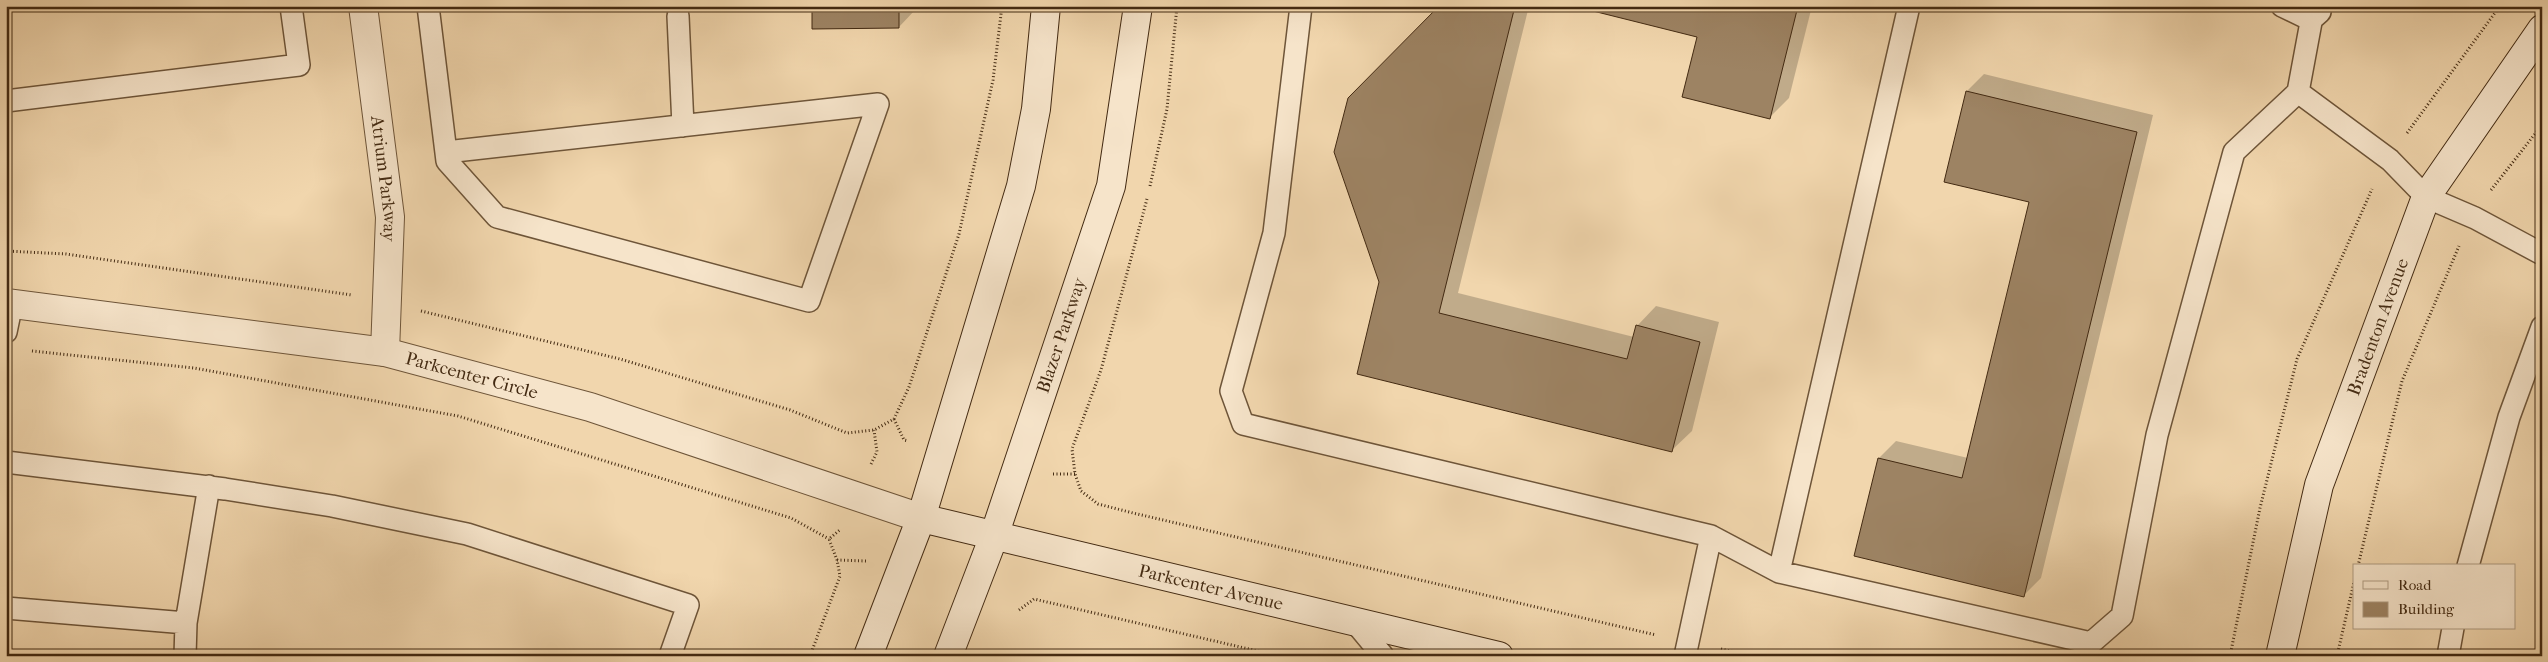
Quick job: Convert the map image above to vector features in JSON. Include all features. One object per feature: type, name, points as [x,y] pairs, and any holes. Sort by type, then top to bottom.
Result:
[{"type":"street","name":"Atrium Parkway","points":[[363,6],[390,217],[385,352]]},
{"type":"street","points":[[868,656],[922,518],[1021,186],[1036,109],[1046,6]]},
{"type":"street","name":"Blazer Parkway","points":[[948,656],[994,536],[1111,186],[1138,6]]},
{"type":"street","name":"Bradenton Avenue","points":[[2280,656],[2319,485],[2426,197],[2542,29]]},
{"type":"street","name":"Parkcenter Circle","points":[[9,303],[385,352],[590,407],[922,518]]},
{"type":"street","name":"Parkcenter Avenue","points":[[922,518],[1499,656]]},
{"type":"lane","points":[[6,101],[299,66],[291,6]]},
{"type":"lane","points":[[428,6],[447,161],[497,216],[809,301],[878,104],[446,152]]},
{"type":"lane","points":[[1302,6],[1274,233],[1231,391],[1243,424],[1711,536],[1779,572],[2091,643],[2122,616],[2158,435],[2234,152],[2298,92],[2317,11],[2282,6]]},
{"type":"lane","points":[[1779,572],[1909,6]]},
{"type":"lane","points":[[678,16],[683,126]]},
{"type":"lane","points":[[2298,92],[2390,160],[2426,197],[2475,218],[2542,254]]},
{"type":"lane","points":[[6,332],[9,303]]},
{"type":"lane","points":[[2469,564],[2509,418],[2542,327]]},
{"type":"lane","points":[[6,462],[210,486],[332,506],[482,538],[688,605],[670,656]]},
{"type":"lane","points":[[185,656],[186,623],[210,486]]},
{"type":"lane","points":[[1686,649],[1711,536]]},
{"type":"lane","points":[[6,608],[186,623]]},
{"type":"lane","points":[[1354,621],[1383,656]]},
{"type":"lane","points":[[2448,656],[2453,630]]},
{"type":"path","points":[[6,251],[75,255],[387,300],[434,315],[620,359],[790,410],[847,432],[874,430],[894,419],[909,387],[956,243],[993,80],[1002,6]]},
{"type":"path","points":[[2230,656],[2260,508],[2297,359],[2373,186],[2418,114],[2500,6]]},
{"type":"path","points":[[2358,564],[2402,380],[2458,248],[2494,185],[2542,125]]},
{"type":"path","points":[[30,351],[194,368],[458,416],[791,518],[829,539]]},
{"type":"path","points":[[1075,474],[1080,491],[1098,504],[1607,625],[1686,649],[1754,656]]},
{"type":"path","points":[[810,656],[840,576],[838,560]]},
{"type":"path","points":[[2336,656],[2353,586]]},
{"type":"path","points":[[1019,610],[1034,599],[1279,656]]},
{"type":"building","points":[[812,6],[899,6],[899,28],[812,29]]},
{"type":"building","points":[[1439,6],[1515,6],[1439,313],[1627,359],[1636,325],[1700,342],[1672,452],[1357,374],[1379,282],[1334,152],[1348,98]]},
{"type":"building","points":[[1573,6],[1798,6],[1770,119],[1682,97],[1697,37]]},
{"type":"building","points":[[1966,91],[2137,132],[2024,597],[1854,556],[1878,458],[1962,478],[2029,202],[1944,182]]}]
